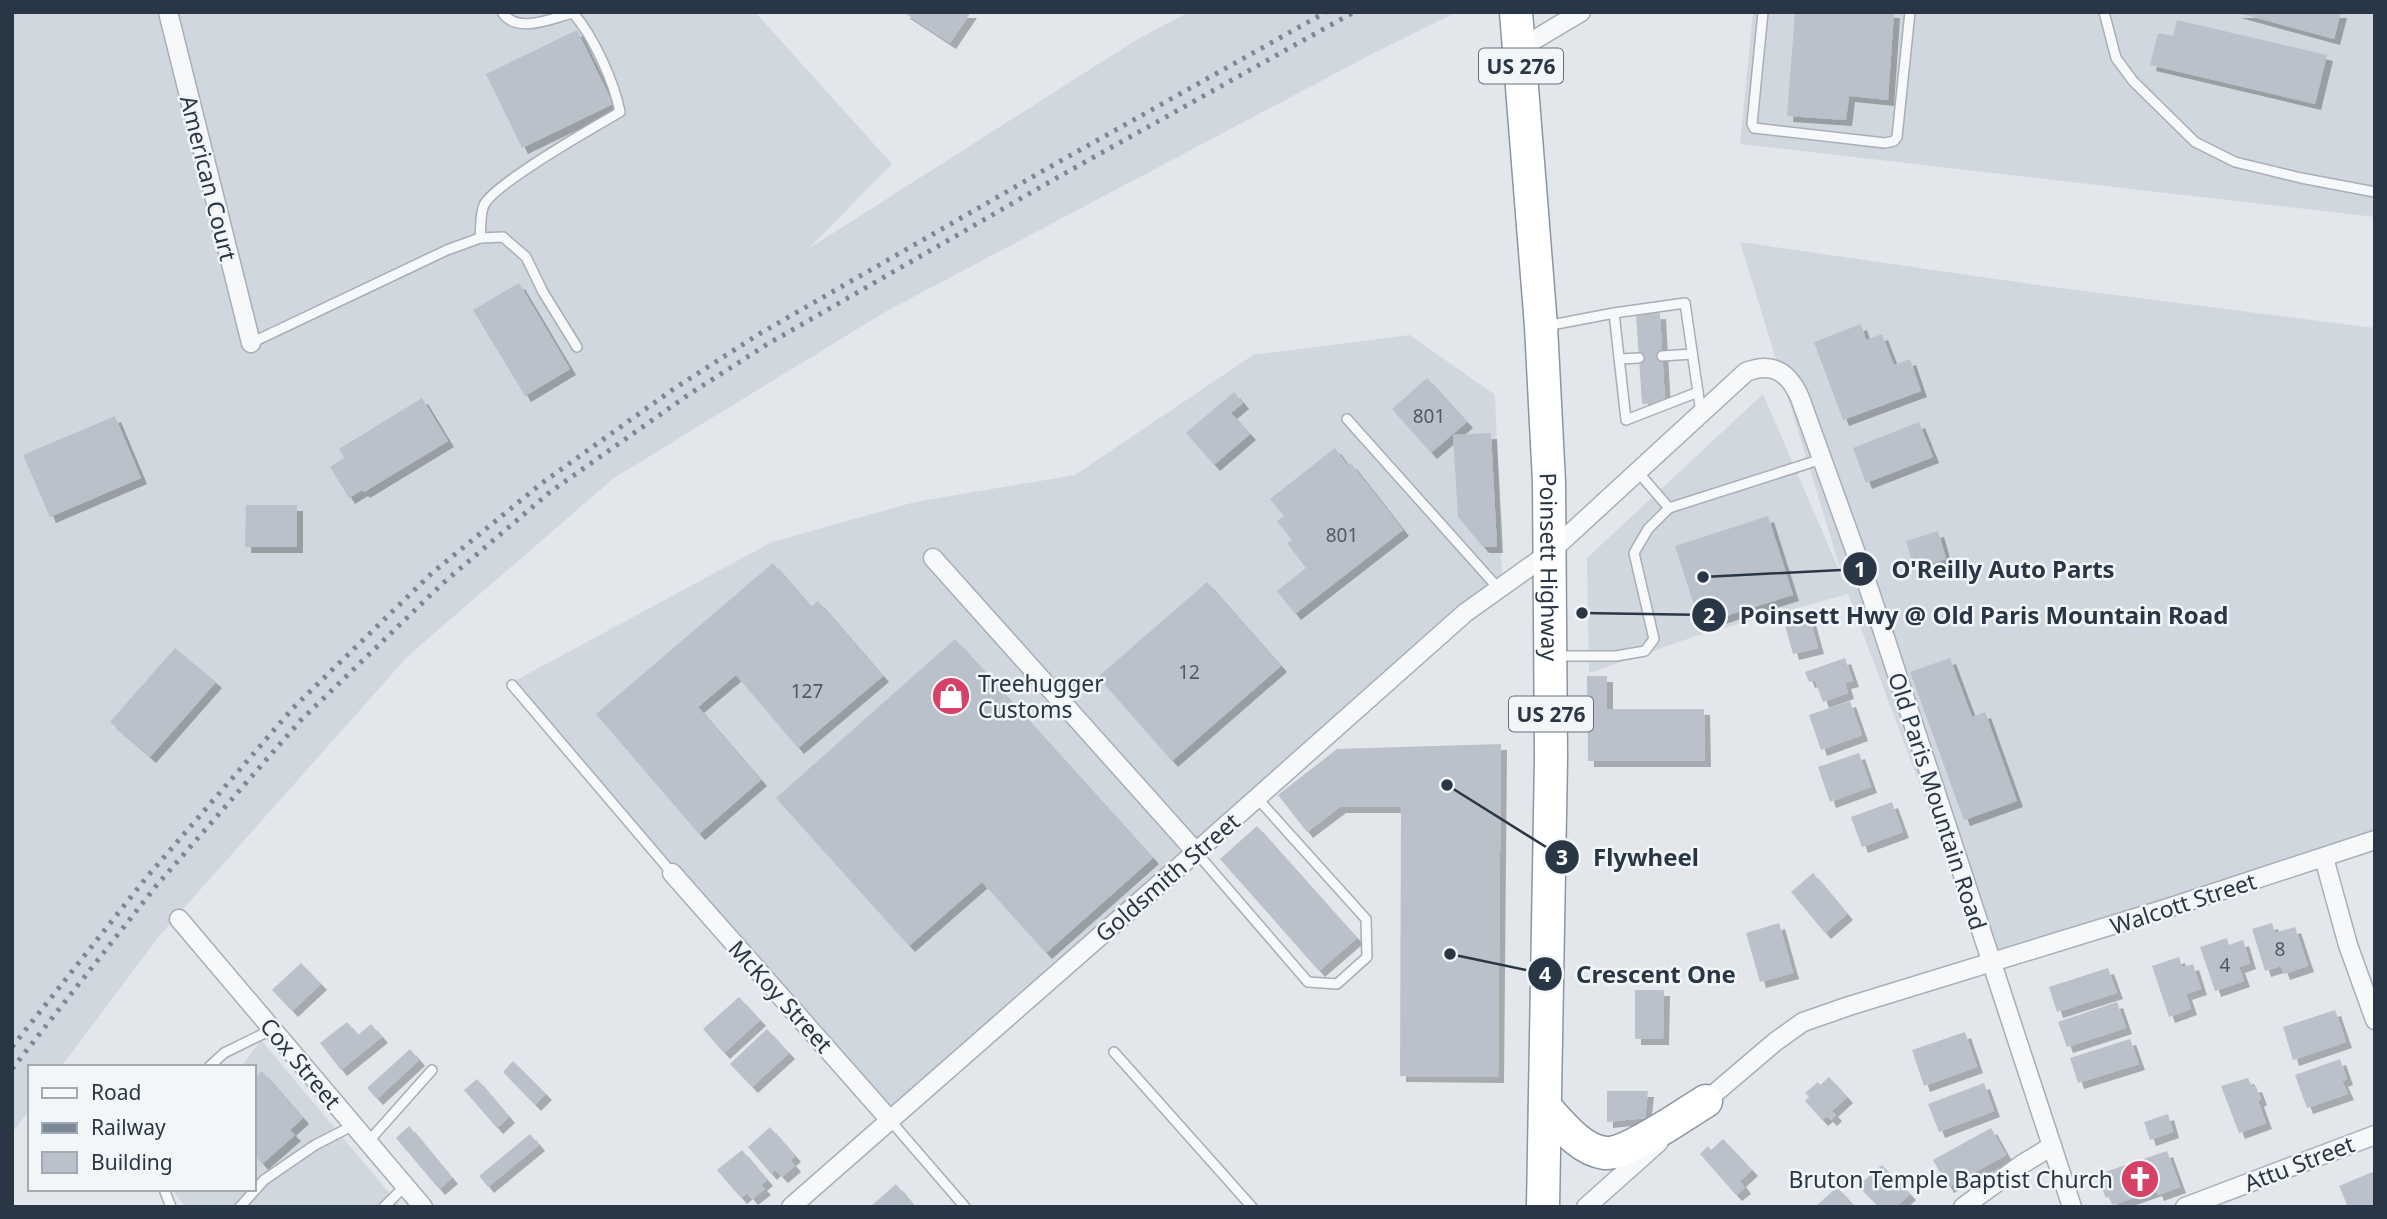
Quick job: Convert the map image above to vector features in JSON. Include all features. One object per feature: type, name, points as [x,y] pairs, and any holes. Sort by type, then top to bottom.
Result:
[{"type":"highway","name":"Poinsett Highway","points":[[1516,12],[1541,327],[1549,482],[1551,656],[1543,1207]]},
{"type":"highway","points":[[1545,1107],[1571,1135],[1586,1146],[1605,1153],[1627,1148],[1706,1101]]},
{"type":"street","name":"American Court","points":[[168,12],[251,343]]},
{"type":"street","points":[[1520,49],[1581,12]]},
{"type":"street","name":"Old Paris Mountain Road","points":[[1549,553],[1746,372],[1763,367],[1776,369],[1786,374],[1793,382],[1920,740],[1990,962],[2073,1207]]},
{"type":"street","name":"Goldsmith Street","points":[[791,1207],[1465,613],[1549,553]]},
{"type":"street","points":[[933,558],[1196,852]]},
{"type":"street","name":"Walcott Street","points":[[1586,1207],[1706,1101],[1802,1022],[2375,840]]},
{"type":"street","points":[[2323,858],[2348,945],[2375,1020]]},
{"type":"street","name":"McKoy Street","points":[[672,873],[890,1119]]},
{"type":"street","name":"Cox Street","points":[[179,919],[423,1207]]},
{"type":"street","name":"Attu Street","points":[[2185,1207],[2375,1135]]},
{"type":"street","points":[[1963,1207],[2052,1146]]},
{"type":"lane","points":[[480,238],[483,205],[501,187],[620,112],[617,97],[585,27],[573,13],[524,25],[507,19],[502,12]]},
{"type":"lane","points":[[1763,12],[1752,124],[1754,128],[1885,143],[1894,141],[1897,137],[1909,12]]},
{"type":"lane","points":[[2104,12],[2116,58],[2133,81],[2196,142],[2235,162],[2375,192]]},
{"type":"lane","points":[[251,343],[447,250],[480,238],[503,237],[526,257],[543,292],[577,347]]},
{"type":"lane","points":[[1541,327],[1685,303],[1700,413]]},
{"type":"lane","points":[[1614,313],[1626,420],[1698,392]]},
{"type":"lane","points":[[1662,356],[1692,354]]},
{"type":"lane","points":[[1619,359],[1639,358]]},
{"type":"lane","points":[[1347,419],[1499,589]]},
{"type":"lane","points":[[1551,656],[1616,656],[1646,651],[1654,639],[1634,553],[1648,529],[1670,508],[1822,459]]},
{"type":"lane","points":[[1638,472],[1670,508]]},
{"type":"lane","points":[[512,685],[672,873]]},
{"type":"lane","points":[[1196,852],[1308,982],[1337,984],[1367,957],[1366,919],[1257,798]]},
{"type":"lane","points":[[211,1065],[224,1053],[273,1029]]},
{"type":"lane","points":[[1114,1052],[1252,1207]]},
{"type":"lane","points":[[368,1142],[432,1070]]},
{"type":"lane","points":[[890,1119],[965,1207]]},
{"type":"lane","points":[[256,1189],[264,1180],[315,1145],[354,1125]]},
{"type":"lane","points":[[384,1207],[405,1186]]},
{"type":"lane","points":[[240,1207],[254,1191]]},
{"type":"shaded area","points":[[12,12],[755,12],[892,164],[808,249],[1136,40],[1189,12],[1457,12],[1372,54],[885,312],[614,478],[408,656],[160,935],[62,1065],[28,1065],[28,1112],[12,1133]]},
{"type":"shaded area","points":[[1753,12],[2375,12],[2375,217],[1740,144]]},
{"type":"shaded area","points":[[1740,242],[2045,286],[2375,328],[2375,840],[1991,973],[1848,594],[1699,635],[1589,673],[1587,558],[1763,394],[1845,584]]},
{"type":"shaded area","points":[[1410,335],[1495,395],[1502,575],[1338,726],[1195,864],[885,1112],[513,682],[772,542],[915,502],[1075,475],[1253,355]]},
{"type":"shaded area","points":[[261,1040],[401,1207],[186,1207],[173,1191],[256,1191],[256,1065],[242,1065]]},
{"type":"building","points":[[903,12],[971,12],[950,43]]},
{"type":"building","points":[[1795,12],[1894,12],[1888,100],[1849,96],[1846,120],[1787,116]]},
{"type":"building","points":[[2235,12],[2341,12],[2334,39]]},
{"type":"building","points":[[2177,20],[2327,55],[2315,104],[2150,65],[2158,33],[2173,36]]},
{"type":"building","points":[[577,30],[613,104],[522,148],[486,74]]},
{"type":"building","points":[[519,283],[570,369],[525,396],[473,310]]},
{"type":"building","points":[[1660,313],[1665,402],[1642,404],[1636,314]]},
{"type":"building","points":[[1861,324],[1866,340],[1882,334],[1894,365],[1910,359],[1921,391],[1843,420],[1814,342]]},
{"type":"building","points":[[1427,378],[1467,422],[1431,453],[1392,409]]},
{"type":"building","points":[[1234,392],[1243,403],[1231,413],[1250,434],[1214,465],[1186,433]]},
{"type":"building","points":[[422,398],[448,441],[364,492],[362,490],[349,498],[330,467],[344,458],[339,449]]},
{"type":"building","points":[[115,416],[141,478],[50,517],[23,455]]},
{"type":"building","points":[[1919,422],[1933,457],[1866,483],[1853,448]]},
{"type":"building","points":[[1491,433],[1497,547],[1483,547],[1458,517],[1453,435]]},
{"type":"building","points":[[1335,448],[1348,466],[1351,463],[1403,530],[1295,614],[1277,591],[1306,568],[1287,543],[1292,540],[1277,521],[1284,516],[1270,499]]},
{"type":"building","points":[[246,505],[297,505],[297,547],[245,547]]},
{"type":"building","points":[[1768,516],[1793,595],[1700,624],[1675,546]]},
{"type":"building","points":[[1938,531],[1946,559],[1914,569],[1906,541]]},
{"type":"building","points":[[773,563],[811,607],[818,601],[883,676],[798,748],[736,675],[698,707],[761,780],[699,834],[596,714]]},
{"type":"building","points":[[1207,582],[1281,666],[1172,761],[1098,677]]},
{"type":"building","points":[[1808,612],[1818,648],[1793,654],[1783,618]]},
{"type":"building","points":[[955,639],[1153,858],[1046,953],[982,882],[909,946],[776,798]]},
{"type":"building","points":[[175,648],[216,682],[150,757],[110,722]]},
{"type":"building","points":[[1845,658],[1853,681],[1845,683],[1848,693],[1823,702],[1815,680],[1809,682],[1805,672]]},
{"type":"building","points":[[1950,658],[1972,717],[1985,712],[2017,801],[1964,820],[1910,672]]},
{"type":"building","points":[[1587,676],[1607,676],[1607,709],[1704,709],[1705,761],[1588,761]]},
{"type":"building","points":[[1850,701],[1862,735],[1821,750],[1809,715]]},
{"type":"building","points":[[1501,744],[1498,1077],[1400,1076],[1401,807],[1340,807],[1307,832],[1278,795],[1337,749]]},
{"type":"building","points":[[1859,753],[1871,787],[1830,802],[1818,767]]},
{"type":"building","points":[[1892,802],[1903,832],[1862,847],[1851,817]]},
{"type":"building","points":[[1257,826],[1357,938],[1319,971],[1220,859]]},
{"type":"building","points":[[1813,873],[1847,914],[1825,933],[1791,892]]},
{"type":"building","points":[[1779,923],[1793,973],[1760,982],[1746,933]]},
{"type":"building","points":[[2272,923],[2275,933],[2295,927],[2308,966],[2284,974],[2281,966],[2265,971],[2252,929]]},
{"type":"building","points":[[2227,938],[2229,945],[2243,940],[2250,963],[2239,967],[2244,981],[2215,991],[2200,947]]},
{"type":"building","points":[[2179,957],[2182,967],[2193,964],[2201,989],[2186,994],[2191,1009],[2169,1017],[2152,966]]},
{"type":"building","points":[[301,963],[321,984],[292,1011],[272,990]]},
{"type":"building","points":[[2108,968],[2117,993],[2057,1012],[2049,987]]},
{"type":"building","points":[[1635,990],[1664,990],[1663,1039],[1635,1039]]},
{"type":"building","points":[[739,997],[760,1020],[724,1053],[703,1029]]},
{"type":"building","points":[[2117,1002],[2126,1028],[2067,1047],[2058,1022]]},
{"type":"building","points":[[2335,1010],[2346,1042],[2293,1060],[2283,1027]]},
{"type":"building","points":[[347,1022],[358,1035],[371,1024],[382,1037],[341,1070],[320,1043]]},
{"type":"building","points":[[767,1029],[789,1053],[752,1087],[730,1064]]},
{"type":"building","points":[[1965,1032],[1977,1067],[1924,1086],[1912,1050]]},
{"type":"building","points":[[2130,1039],[2139,1064],[2078,1083],[2070,1058]]},
{"type":"building","points":[[410,1049],[419,1060],[377,1099],[367,1088]]},
{"type":"building","points":[[2340,1059],[2347,1079],[2342,1081],[2348,1094],[2307,1108],[2295,1075]]},
{"type":"building","points":[[513,1061],[546,1094],[535,1105],[503,1072]]},
{"type":"building","points":[[262,1071],[303,1118],[290,1130],[295,1135],[262,1164],[256,1156],[256,1077]]},
{"type":"building","points":[[1829,1077],[1847,1097],[1832,1111],[1836,1115],[1831,1120],[1827,1116],[1822,1120],[1805,1101],[1809,1097],[1805,1093]]},
{"type":"building","points":[[2248,1078],[2252,1087],[2256,1086],[2266,1123],[2239,1133],[2221,1086]]},
{"type":"building","points":[[477,1079],[509,1117],[497,1128],[464,1090]]},
{"type":"building","points":[[1984,1083],[1994,1111],[1939,1132],[1928,1104]]},
{"type":"building","points":[[1607,1091],[1648,1091],[1645,1118],[1607,1122]]},
{"type":"building","points":[[2168,1114],[2173,1132],[2150,1140],[2144,1122]]},
{"type":"building","points":[[409,1126],[452,1178],[439,1189],[396,1138]]},
{"type":"building","points":[[770,1127],[795,1156],[790,1160],[795,1166],[782,1177],[775,1170],[771,1174],[748,1147]]},
{"type":"building","points":[[1991,1128],[2006,1155],[1948,1187],[1933,1160]]},
{"type":"building","points":[[530,1134],[539,1145],[488,1187],[479,1176]]},
{"type":"building","points":[[1723,1139],[1752,1170],[1740,1181],[1745,1188],[1736,1195],[1700,1154],[1708,1146],[1711,1150]]},
{"type":"building","points":[[742,1150],[767,1180],[761,1185],[765,1189],[752,1199],[747,1193],[741,1198],[717,1170]]},
{"type":"building","name":"Bruton Temple Baptist Church","points":[[2167,1151],[2180,1187],[2158,1195],[2156,1190],[2113,1205],[2110,1196],[2106,1198],[2101,1186],[2106,1185],[2102,1173]]},
{"type":"building","points":[[1882,1165],[1910,1194],[1896,1207],[1879,1207],[1858,1186]]},
{"type":"building","points":[[2375,1171],[2375,1207],[2348,1207],[2339,1186]]},
{"type":"building","points":[[896,1184],[915,1207],[870,1207]]},
{"type":"building","points":[[1837,1187],[1855,1207],[1815,1207]]},
{"type":"railway","points":[[12,1047],[146,878],[293,708],[432,573],[542,483],[675,388],[759,334],[1326,12]]},
{"type":"railway","points":[[12,1069],[156,886],[301,720],[442,584],[550,492],[688,395],[766,345],[1060,176],[1354,12]]},
{"type":"place","name":"O'Reilly Auto Parts","points":[[1703,577]]},
{"type":"place","name":"Poinsett Hwy @ Old Paris Mountain Road","points":[[1582,613]]},
{"type":"place","name":"Treehugger Customs","points":[[951,696]]},
{"type":"place","name":"Flywheel","points":[[1447,785]]},
{"type":"place","name":"Crescent One","points":[[1450,954]]},
{"type":"place","name":"Bruton Temple Baptist Church","points":[[2140,1179]]}]
